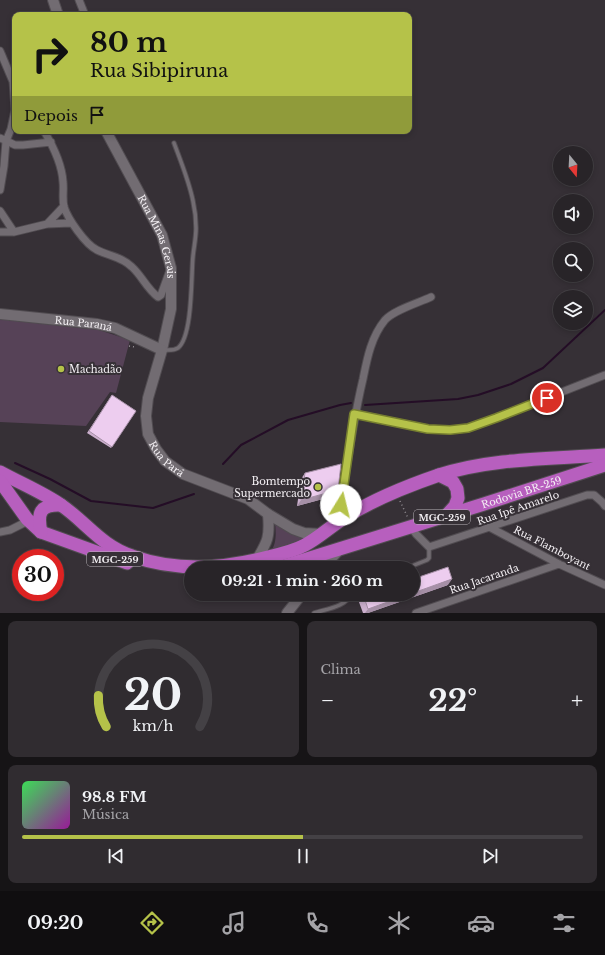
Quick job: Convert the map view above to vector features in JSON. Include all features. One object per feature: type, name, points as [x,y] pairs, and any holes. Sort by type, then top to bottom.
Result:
[{"type":"highway","name":"MGC-259","points":[[61,505],[101,540],[115,550],[133,557],[167,565],[190,568],[212,568],[256,560],[291,551],[306,544],[346,517],[375,501],[439,475],[467,468],[507,462],[605,454]]},
{"type":"highway","name":"Rodovia BR-259","points":[[302,561],[342,547],[411,527],[605,465]]},
{"type":"highway","points":[[0,472],[61,505]]},
{"type":"highway","points":[[439,475],[452,482],[457,489],[458,498],[455,506],[446,516]]},
{"type":"highway","points":[[0,481],[28,521],[41,532]]},
{"type":"highway","points":[[41,532],[40,515],[42,509],[52,505],[61,505]]},
{"type":"highway","name":"MGC-259","points":[[41,532],[118,560],[161,572],[184,574]]},
{"type":"street","points":[[53,0],[57,12]]},
{"type":"street","points":[[80,0],[84,12]]},
{"type":"street","points":[[0,51],[12,79]]},
{"type":"street","points":[[0,190],[4,166],[3,139],[11,128],[12,124]]},
{"type":"street","points":[[46,134],[51,142],[60,165],[63,181],[64,206],[71,223],[93,248],[124,261],[133,267],[158,297],[161,295],[170,268]]},
{"type":"street","name":"Rua Minas Gerais","points":[[108,134],[162,235],[170,268],[171,310],[162,350]]},
{"type":"street","points":[[3,139],[15,145],[51,142]]},
{"type":"street","points":[[47,224],[64,206]]},
{"type":"street","points":[[0,210],[14,232]]},
{"type":"street","points":[[0,232],[14,232],[47,224],[71,223]]},
{"type":"street","points":[[346,517],[341,505],[354,414],[369,351],[378,330],[386,319],[395,312],[431,297]]},
{"type":"street","name":"Rua Paraná","points":[[0,314],[97,324],[115,328],[162,350]]},
{"type":"street","name":"Rua Pará","points":[[162,350],[148,398],[146,416],[148,434],[156,449],[165,461],[183,474],[248,499],[268,514],[293,529],[304,533],[321,534]]},
{"type":"street","points":[[354,414],[428,429],[450,430],[468,428],[605,375]]},
{"type":"street","name":"Rua Ipê Amarelo","points":[[429,547],[491,528],[586,495],[594,495],[605,506]]},
{"type":"street","points":[[256,560],[266,543],[269,532],[268,514]]},
{"type":"street","points":[[0,532],[10,530],[28,521]]},
{"type":"street","points":[[411,527],[429,547]]},
{"type":"street","name":"Rua Flamboyant","points":[[491,528],[559,564],[605,585]]},
{"type":"street","points":[[329,561],[342,547]]},
{"type":"street","name":"Rua Jacaranda","points":[[416,613],[559,564]]},
{"type":"street","points":[[292,612],[298,601]]},
{"type":"lane","points":[[162,350],[172,351],[178,348],[183,342],[186,332],[192,291],[193,255],[196,240],[193,202],[189,183],[174,143]]},
{"type":"lane","points":[[420,563],[427,560],[430,554],[429,547]]},
{"type":"lane","points":[[314,613],[343,604],[346,601]]},
{"type":"path","points":[[396,492],[411,527]]},
{"type":"shaded area","name":"Machadão","points":[[0,319],[99,330],[130,340],[116,393],[110,392],[86,426],[0,422]]},
{"type":"shaded area","points":[[275,521],[305,540],[270,553],[275,542]]},
{"type":"building","points":[[112,395],[136,411],[112,447],[89,431]]},
{"type":"building","name":"Bomtempo Supermercado","points":[[341,464],[338,490],[301,500],[305,473]]},
{"type":"building","points":[[448,567],[452,579],[420,590],[420,577]]},
{"type":"building","points":[[365,601],[390,601],[368,609]]},
{"type":"waterway","points":[[365,405],[458,399],[478,395],[511,384],[543,368],[605,310]]},
{"type":"waterway","points":[[223,464],[241,445],[288,420],[351,403]]},
{"type":"waterway","points":[[15,463],[50,479],[91,501],[153,508],[194,494]]},
{"type":"place","name":"Machadão","points":[[61,369]]},
{"type":"place","name":"Bomtempo Supermercado","points":[[318,487]]},
{"type":"route","points":[[341,505],[354,414],[428,429],[450,430],[468,428],[547,398]]}]
